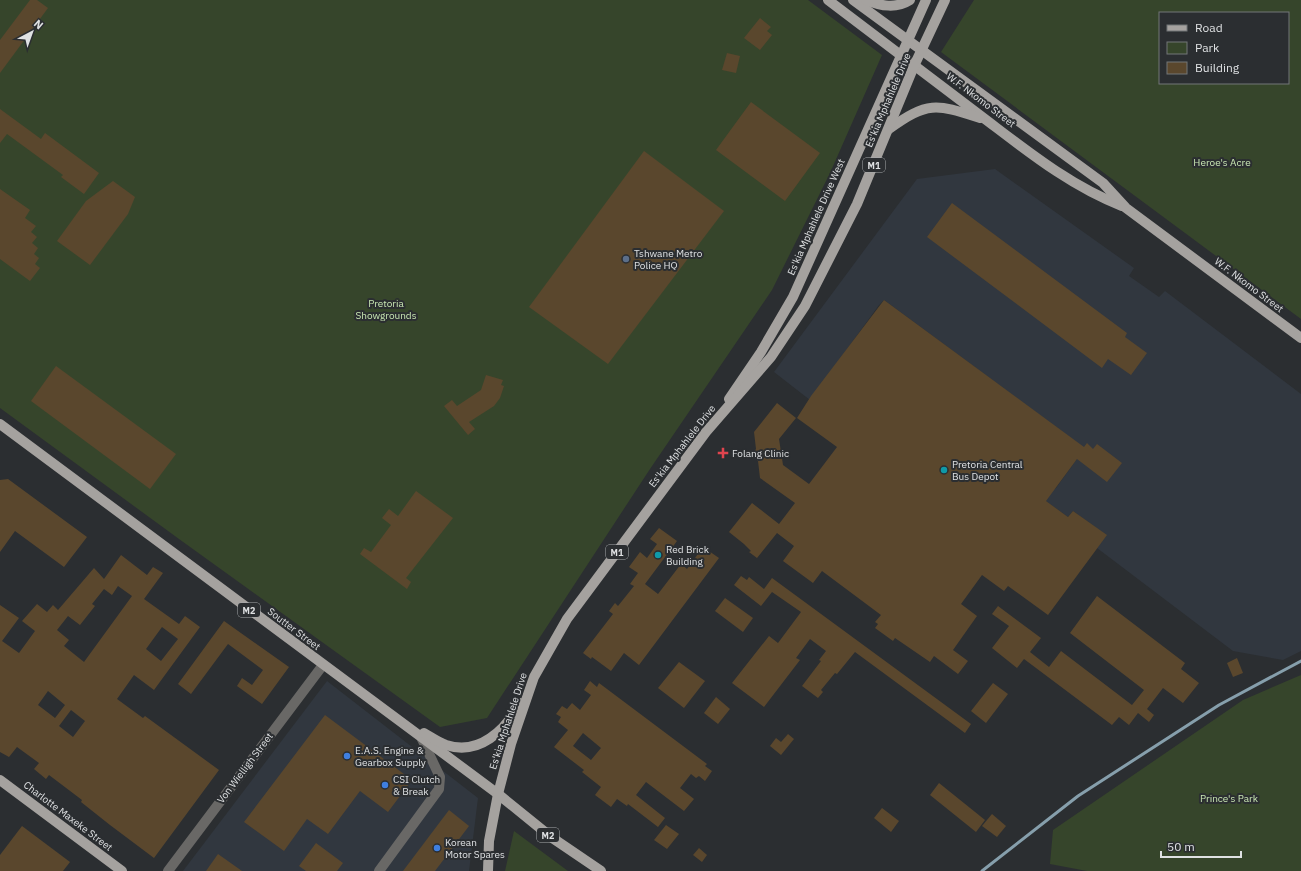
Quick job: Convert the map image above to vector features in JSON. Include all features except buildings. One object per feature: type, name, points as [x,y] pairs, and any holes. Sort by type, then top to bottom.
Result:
[{"type":"main road","name":"W.F. Nkomo Street","points":[[828,0],[987,121],[1089,192],[1126,208]]},
{"type":"main road","name":"W.F. Nkomo Street","points":[[853,0],[1103,183],[1126,208],[1301,338]]},
{"type":"main road","points":[[866,0],[873,3],[894,6],[910,0]]},
{"type":"main road","name":"Es'kia Mphahlele Drive West","points":[[706,432],[761,352],[792,300],[926,0]]},
{"type":"main road","name":"Es'kia Mphahlele Drive","points":[[488,871],[489,841],[505,762],[534,677],[567,619],[706,432],[761,369],[806,306],[857,204],[914,66],[945,0]]},
{"type":"main road","points":[[888,129],[919,110],[929,107],[960,112],[987,121]]},
{"type":"main road","name":"Soutter Street","points":[[0,424],[498,794]]},
{"type":"main road","points":[[390,714],[444,744],[460,747],[475,745],[489,740],[507,723],[516,712],[534,677]]},
{"type":"main road","name":"Charlotte Maxeke Street","points":[[0,780],[122,871]]},
{"type":"main road","name":"M2","points":[[498,794],[551,838],[601,871]]},
{"type":"street","name":"Von Wielligh Street","points":[[168,871],[323,665]]},
{"type":"street","points":[[379,871],[439,789],[440,777],[422,739]]},
{"type":"shaded area","points":[[995,169],[1134,268],[1129,276],[1159,297],[1165,291],[1301,394],[1301,651],[1283,660],[1233,651],[1097,548],[1106,535],[1073,511],[1068,517],[1040,497],[1056,488],[1079,456],[1079,444],[884,300],[810,400],[774,372],[917,179]]},
{"type":"shaded area","points":[[327,681],[478,798],[469,871],[183,871]]},
{"type":"green space","name":"Pretoria Showgrounds","points":[[0,0],[808,0],[882,55],[830,173],[772,290],[650,469],[487,718],[440,727],[0,408]]},
{"type":"green space","name":"Heroe's Acre","points":[[974,0],[1301,0],[1301,319],[941,52]]},
{"type":"green space","name":"Prince's Park","points":[[1301,675],[1301,871],[1087,871],[1050,864],[1053,830],[1243,700]]},
{"type":"green space","points":[[514,831],[568,871],[505,871]]},
{"type":"waterway","points":[[982,871],[1078,796],[1219,705],[1301,661]]},
{"type":"place","name":"Tshwane Metro Police HQ","points":[[626,259]]},
{"type":"place","name":"Folang Clinic","points":[[723,453]]},
{"type":"place","name":"Pretoria Central Bus Depot","points":[[944,470]]},
{"type":"place","name":"Red Brick Building","points":[[658,555]]},
{"type":"place","name":"E.A.S. Engine & Gearbox Supply","points":[[347,756]]},
{"type":"place","name":"CSI Clutch & Break","points":[[385,785]]},
{"type":"place","name":"Korean Motor Spares","points":[[437,848]]}]
